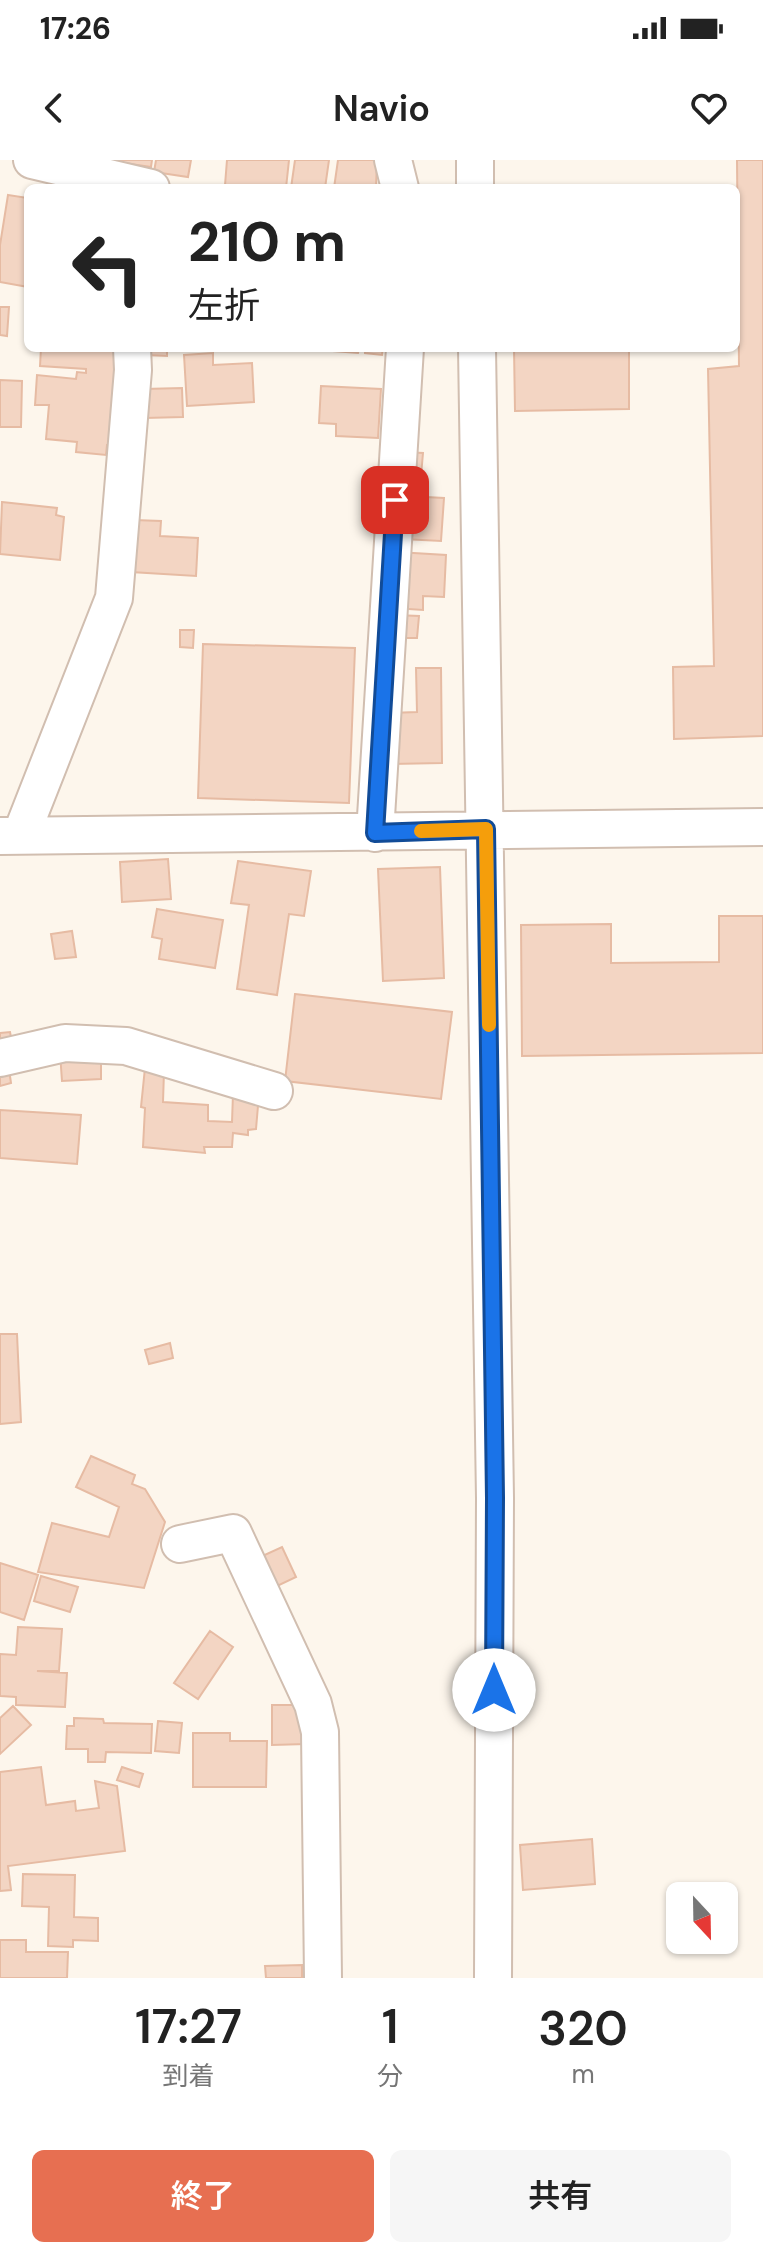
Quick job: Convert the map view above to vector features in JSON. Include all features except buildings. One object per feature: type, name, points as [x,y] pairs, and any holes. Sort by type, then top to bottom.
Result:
[{"type":"street","points":[[32,160],[105,184]]},
{"type":"street","points":[[393,160],[399,184]]},
{"type":"street","points":[[475,160],[475,184]]},
{"type":"street","points":[[132,352],[114,598],[10,836],[763,827]]},
{"type":"street","points":[[375,833],[405,352]]},
{"type":"street","points":[[477,352],[495,1498],[493,1978]]},
{"type":"street","points":[[0,1058],[65,1043],[126,1046],[274,1091]]},
{"type":"street","points":[[180,1544],[233,1533],[313,1704],[320,1732],[323,1978]]},
{"type":"slow traffic","points":[[421,831],[486,829],[489,1025]]},
{"type":"route","points":[[395,500],[375,833],[486,829],[495,1498],[494,1690]]}]
